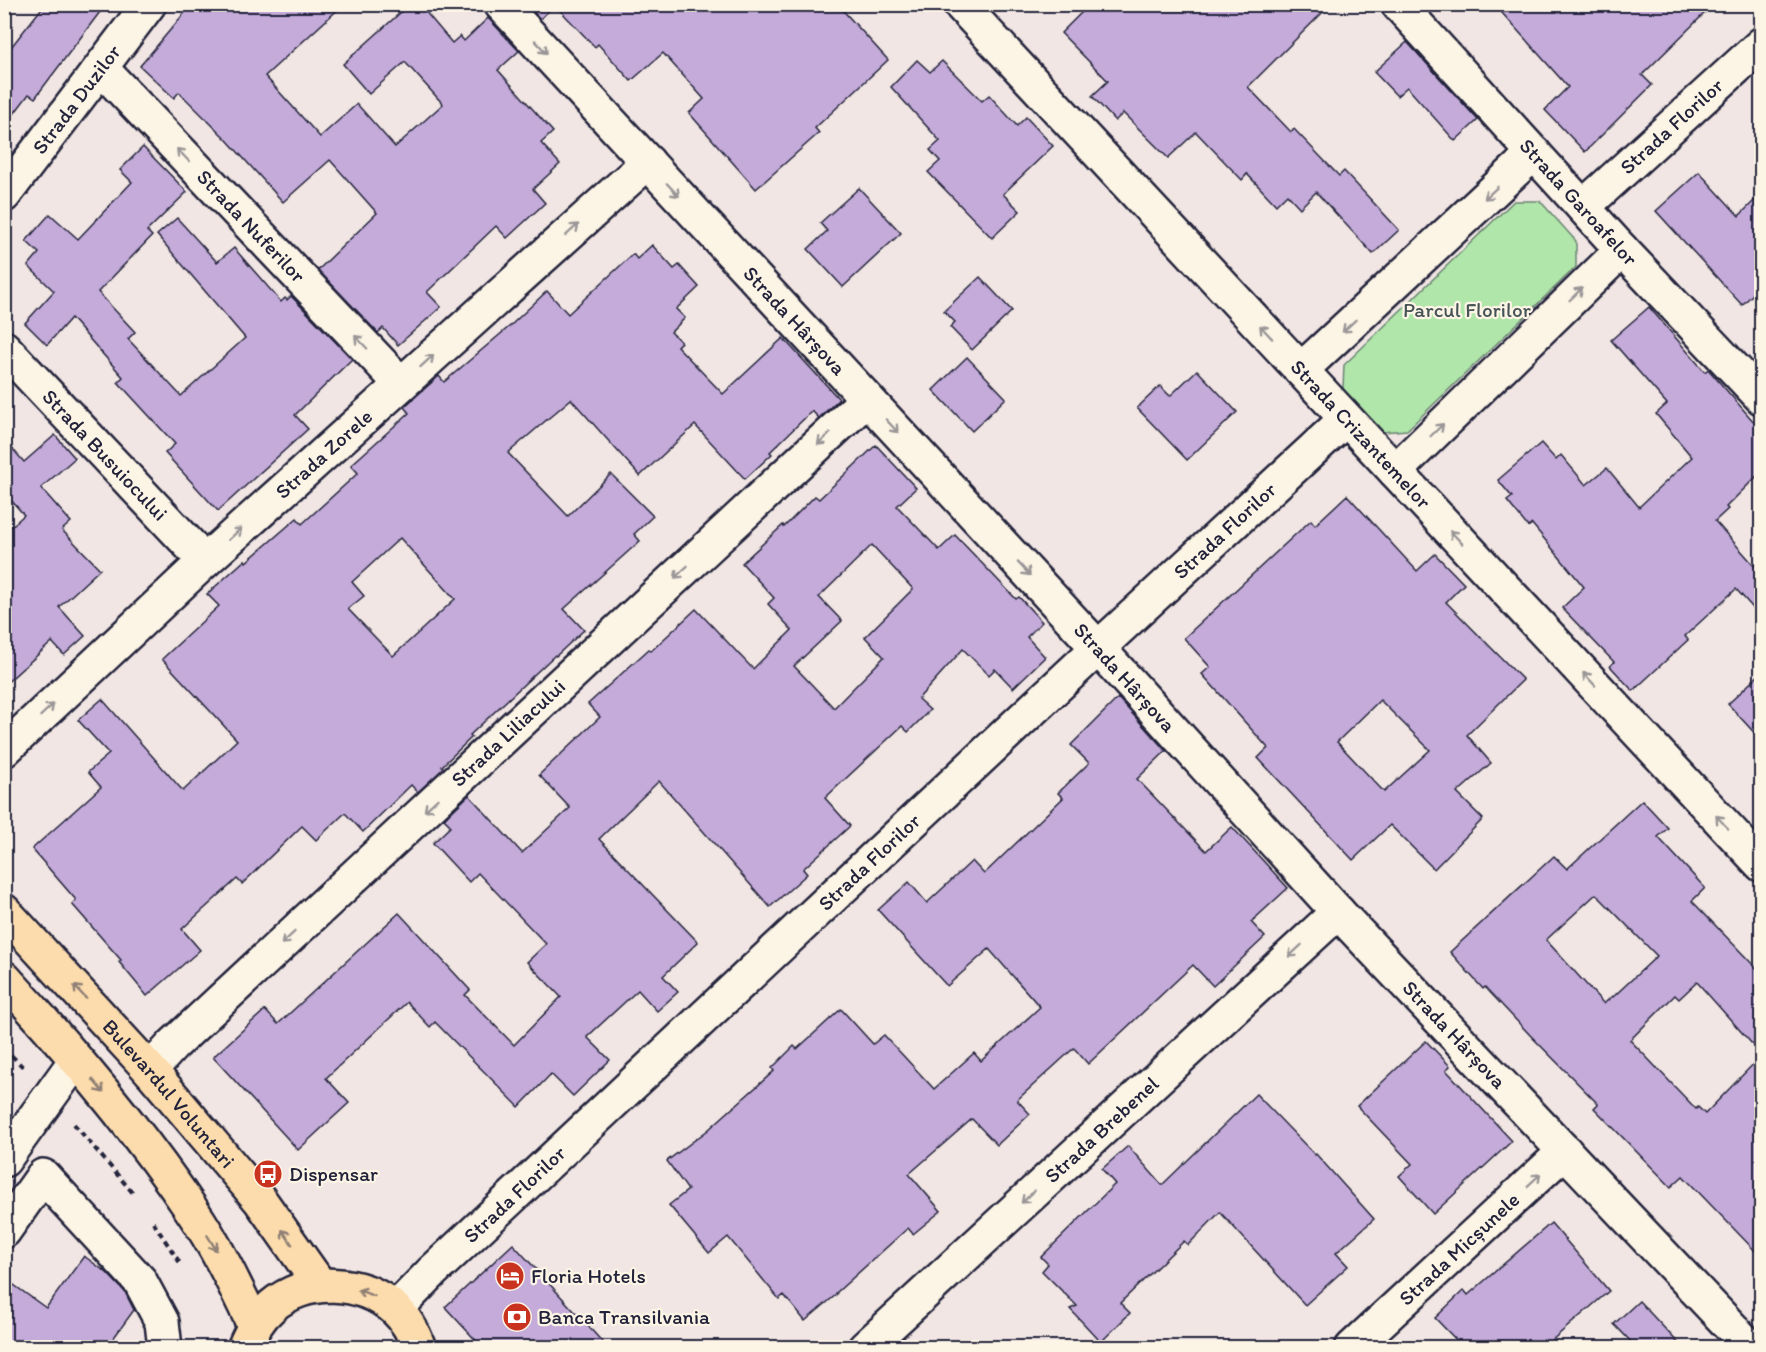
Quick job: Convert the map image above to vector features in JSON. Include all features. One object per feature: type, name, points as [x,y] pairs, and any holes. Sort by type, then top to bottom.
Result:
[{"type":"highway","name":"Bulevardul Voluntari","points":[[4,910],[150,1070],[260,1200],[320,1285]]},
{"type":"highway","points":[[4,978],[128,1122],[192,1209],[226,1267],[249,1336]]},
{"type":"highway","points":[[249,1336],[273,1306],[295,1292],[320,1285],[348,1286],[374,1294],[396,1310],[414,1333],[419,1347]]},
{"type":"street","name":"Strada Duzilor","points":[[4,195],[148,4]]},
{"type":"street","name":"Strada Hârșova","points":[[501,4],[1098,648],[1338,912],[1751,1347]]},
{"type":"street","name":"Strada Crizantemelor","points":[[960,4],[1761,865]]},
{"type":"street","name":"Strada Garoafelor","points":[[1398,4],[1622,250],[1761,398]]},
{"type":"street","name":"Strada Florilor","points":[[1583,207],[1761,44]]},
{"type":"street","name":"Strada Nuferilor","points":[[101,68],[401,384]]},
{"type":"street","points":[[1301,370],[1534,153]]},
{"type":"street","name":"Strada Zorele","points":[[4,750],[205,561],[648,162]]},
{"type":"street","points":[[1395,471],[1622,250]]},
{"type":"street","name":"Strada Busuiocului","points":[[4,348],[205,561]]},
{"type":"street","name":"Strada Liliacului","points":[[150,1070],[182,1037],[867,399]]},
{"type":"street","name":"Strada Florilor","points":[[396,1310],[442,1262],[1346,419]]},
{"type":"street","name":"Strada Brebenel","points":[[865,1347],[1338,912]]},
{"type":"street","points":[[4,1160],[76,1060]]},
{"type":"street","name":"Strada Micșunele","points":[[1352,1347],[1565,1151]]},
{"type":"street","points":[[4,1231],[43,1176],[140,1281],[162,1322],[165,1347]]},
{"type":"path","points":[[4,1048],[50,1096],[139,1200]]},
{"type":"path","points":[[152,1220],[183,1269]]},
{"type":"green space","name":"Parcul Florilor","points":[[1514,201],[1540,201],[1576,241],[1576,267],[1407,430],[1382,432],[1343,389],[1344,365]]},
{"type":"building","points":[[45,4],[106,4],[35,98],[29,94],[4,127],[4,56]]},
{"type":"building","points":[[192,4],[344,4],[265,76],[320,137],[357,104],[395,147],[443,104],[405,62],[369,94],[343,64],[410,4],[419,4],[452,43],[460,36],[464,41],[488,18],[519,51],[498,70],[553,132],[541,143],[560,164],[533,189],[545,203],[507,238],[496,226],[427,292],[441,307],[398,345],[383,328],[378,333],[318,270],[377,213],[330,160],[283,202],[227,140],[179,92],[174,98],[140,66]]},
{"type":"building","points":[[527,4],[838,5],[888,60],[815,128],[819,133],[756,189],[689,113],[704,99],[663,53],[631,81],[598,44],[595,47],[555,5],[540,19]]},
{"type":"building","points":[[1090,4],[1331,4],[1248,87],[1291,132],[1294,129],[1339,176],[1344,171],[1399,230],[1373,254],[1316,192],[1300,208],[1287,194],[1276,205],[1247,174],[1242,180],[1196,132],[1168,158],[1123,113],[1115,121],[1092,96],[1108,81],[1061,33]]},
{"type":"building","points":[[1494,4],[1714,4],[1642,75],[1652,85],[1585,152],[1545,110],[1568,87]]},
{"type":"building","points":[[1407,42],[1478,120],[1455,141],[1407,87],[1397,96],[1374,72]]},
{"type":"building","points":[[917,60],[930,72],[942,61],[982,101],[989,95],[1017,126],[1026,117],[1053,146],[1003,194],[1020,211],[992,238],[928,172],[940,161],[930,150],[940,141],[891,87]]},
{"type":"building","points":[[143,147],[187,192],[147,231],[152,236],[98,292],[135,332],[128,339],[181,396],[245,338],[157,235],[177,218],[217,262],[234,248],[281,302],[291,296],[352,359],[295,415],[308,429],[218,511],[165,453],[175,444],[118,382],[123,377],[71,318],[47,345],[25,323],[54,291],[28,266],[39,253],[26,241],[50,214],[78,239],[132,182],[120,170]]},
{"type":"building","points":[[1699,172],[1739,216],[1761,194],[1761,286],[1742,305],[1656,211]]},
{"type":"building","points":[[859,188],[901,233],[843,287],[808,249],[827,231],[820,223]]},
{"type":"building","points":[[652,245],[674,269],[679,265],[699,287],[676,309],[685,318],[671,332],[681,342],[677,346],[723,394],[783,338],[839,399],[819,418],[812,411],[745,479],[695,425],[640,476],[571,399],[508,453],[568,516],[611,474],[653,516],[634,534],[640,541],[564,609],[584,630],[470,735],[472,737],[442,766],[444,768],[418,792],[411,785],[363,832],[345,813],[316,840],[302,826],[242,884],[237,879],[182,929],[200,950],[147,996],[119,962],[121,960],[72,904],[76,900],[32,849],[101,787],[88,772],[109,754],[78,720],[102,699],[183,791],[237,740],[162,659],[219,606],[207,594],[297,518],[302,524],[358,473],[351,465],[409,413],[404,407],[439,376],[444,382],[547,291],[568,314],[633,254],[637,259]],"holes":[[[400,538],[455,599],[393,656],[348,609],[364,596],[352,582]]]},
{"type":"building","points":[[980,277],[1012,311],[972,350],[950,327],[955,322],[944,311]]},
{"type":"building","points":[[1649,307],[1705,372],[1708,369],[1761,430],[1761,472],[1715,521],[1761,573],[1761,617],[1736,589],[1685,636],[1688,640],[1633,691],[1610,666],[1614,662],[1562,608],[1584,587],[1532,524],[1528,527],[1507,501],[1512,497],[1498,480],[1541,443],[1556,460],[1561,455],[1586,485],[1607,468],[1639,507],[1692,457],[1656,414],[1667,404],[1611,340]]},
{"type":"building","points":[[967,357],[1006,398],[972,431],[933,390]]},
{"type":"building","points":[[1197,370],[1237,412],[1187,460],[1137,408],[1160,386],[1170,396]]},
{"type":"building","points":[[55,435],[75,458],[41,488],[71,522],[62,530],[100,569],[59,607],[85,636],[64,655],[52,642],[4,685],[4,533],[24,515],[4,492],[4,439],[24,462]]},
{"type":"building","points":[[876,445],[916,488],[897,506],[939,550],[955,535],[1016,599],[1019,597],[1042,622],[1027,637],[1045,657],[1013,688],[995,669],[989,675],[963,649],[918,699],[930,710],[908,732],[902,726],[825,798],[850,826],[803,869],[807,874],[770,907],[659,781],[599,839],[698,942],[663,976],[678,992],[657,1011],[638,990],[587,1037],[610,1060],[573,1096],[551,1074],[519,1107],[435,1022],[430,1027],[407,1002],[326,1078],[349,1103],[298,1150],[213,1057],[265,1010],[278,1024],[399,913],[470,990],[465,995],[514,1045],[561,997],[527,962],[546,944],[478,873],[469,882],[433,843],[451,826],[444,819],[469,795],[522,853],[570,808],[539,775],[600,717],[588,704],[649,649],[651,651],[696,609],[753,669],[792,630],[768,604],[774,598],[742,563],[783,525],[784,527],[815,496],[819,499]],"holes":[[[872,545],[913,589],[865,637],[884,657],[834,708],[794,666],[842,621],[819,597]]]},
{"type":"building","points":[[1347,495],[1417,571],[1435,554],[1464,584],[1446,602],[1523,680],[1467,735],[1491,763],[1457,793],[1483,819],[1434,869],[1390,825],[1353,860],[1258,758],[1268,748],[1202,674],[1210,667],[1184,638],[1311,520],[1315,525]],"holes":[[[1380,700],[1430,750],[1384,792],[1337,742]]]},
{"type":"building","points":[[1761,673],[1761,740],[1728,704]]},
{"type":"building","points":[[1118,698],[1166,751],[1137,779],[1206,851],[1232,827],[1288,888],[1251,922],[1265,937],[1213,986],[1193,965],[1088,1064],[1074,1048],[1017,1100],[1030,1114],[997,1145],[972,1119],[909,1174],[941,1211],[913,1234],[908,1228],[805,1321],[784,1295],[779,1299],[728,1237],[709,1253],[669,1205],[688,1190],[667,1161],[708,1130],[774,1071],[772,1068],[794,1046],[797,1049],[841,1009],[873,1044],[884,1035],[934,1089],[974,1053],[981,1061],[1040,1007],[989,949],[947,986],[878,910],[909,882],[927,903],[972,861],[984,874],[1063,798],[1058,793],[1089,763],[1071,745]]},
{"type":"building","points":[[1642,800],[1668,828],[1658,837],[1705,888],[1692,901],[1761,973],[1761,1054],[1697,982],[1679,999],[1675,995],[1630,1040],[1696,1109],[1698,1107],[1705,1114],[1761,1056],[1761,1257],[1683,1176],[1671,1187],[1594,1108],[1598,1104],[1485,987],[1483,989],[1450,952],[1554,856],[1567,869]],"holes":[[[1596,894],[1657,956],[1604,1004],[1546,940]]]},
{"type":"building","points":[[1426,1041],[1450,1066],[1446,1070],[1512,1141],[1433,1214],[1399,1176],[1412,1164],[1357,1106]]},
{"type":"building","points":[[1256,1094],[1316,1154],[1374,1219],[1336,1253],[1348,1266],[1305,1305],[1220,1212],[1188,1245],[1184,1241],[1120,1303],[1130,1313],[1101,1342],[1070,1309],[1077,1306],[1042,1271],[1048,1264],[1041,1257],[1115,1184],[1102,1169],[1128,1146],[1162,1185]]},
{"type":"building","points":[[1551,1223],[1609,1291],[1544,1347],[1463,1347],[1435,1318],[1464,1290],[1468,1295]]},
{"type":"building","name":"Floria Hotels","points":[[513,1244],[607,1347],[482,1347],[445,1307]]},
{"type":"building","points":[[84,1256],[107,1273],[125,1292],[134,1310],[107,1347],[4,1347],[4,1278],[46,1308]]},
{"type":"building","points":[[1639,1301],[1682,1347],[1636,1347],[1614,1324]]},
{"type":"place","name":"Dispensar","points":[[268,1174]]},
{"type":"place","name":"Floria Hotels","points":[[510,1276]]},
{"type":"place","name":"Banca Transilvania","points":[[517,1317]]}]
